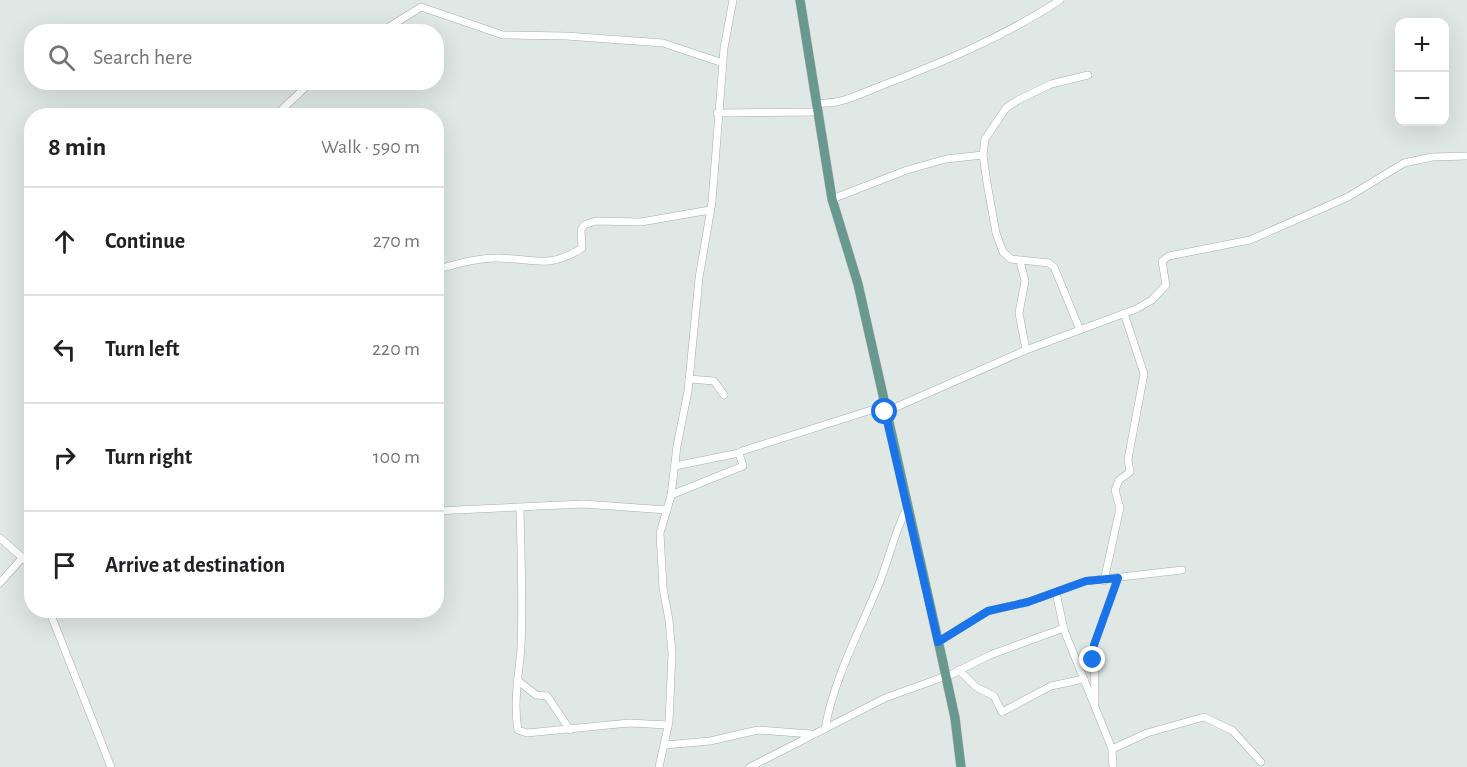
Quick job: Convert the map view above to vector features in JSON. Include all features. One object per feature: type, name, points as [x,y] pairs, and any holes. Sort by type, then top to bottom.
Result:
[{"type":"main road","points":[[800,0],[832,199],[858,284],[946,676],[961,767]]},
{"type":"street","points":[[394,24],[421,7],[427,0]]},
{"type":"street","points":[[659,767],[668,725],[671,634],[659,546],[671,495],[689,379],[699,278],[710,210],[717,113],[733,0]]},
{"type":"street","points":[[717,113],[818,108],[844,100],[979,46],[1060,0]]},
{"type":"street","points":[[421,7],[503,35],[557,35],[663,43],[723,63]]},
{"type":"street","points":[[1080,330],[1054,267],[1038,261],[1011,259],[1003,252],[996,233],[983,155],[986,139],[1006,108],[1051,84],[1088,75]]},
{"type":"street","points":[[283,108],[303,90]]},
{"type":"street","points":[[832,199],[907,170],[946,159],[983,155]]},
{"type":"street","points":[[675,466],[740,453],[885,409],[1152,300],[1164,289],[1166,278],[1162,261],[1169,256],[1250,240],[1348,197],[1404,163],[1432,157],[1467,156]]},
{"type":"street","points":[[444,268],[498,258],[543,263],[567,257],[582,248],[581,230],[588,223],[608,219],[641,222],[710,210]]},
{"type":"street","points":[[1020,261],[1025,281],[1019,313],[1026,350]]},
{"type":"street","points":[[1104,581],[1120,508],[1115,490],[1119,480],[1130,472],[1128,459],[1144,374],[1124,313]]},
{"type":"street","points":[[689,379],[714,381],[724,395]]},
{"type":"street","points":[[671,495],[743,466],[740,453]]},
{"type":"street","points":[[444,511],[583,504],[667,510]]},
{"type":"street","points":[[520,508],[521,647],[517,680],[520,732],[570,730],[629,723],[668,725]]},
{"type":"street","points":[[825,729],[833,694],[881,579],[896,530],[907,508]]},
{"type":"street","points":[[0,538],[23,557],[0,584]]},
{"type":"street","points":[[938,642],[988,611],[1086,581],[1104,581],[1182,570]]},
{"type":"street","points":[[1095,708],[1094,645],[1118,578]]},
{"type":"street","points":[[1056,592],[1064,628],[1112,749],[1113,767]]},
{"type":"street","points":[[52,618],[111,767]]},
{"type":"street","points":[[750,767],[885,699],[946,676],[1026,640],[1064,628]]},
{"type":"street","points":[[959,670],[976,687],[994,696],[1002,711],[1051,686],[1084,679]]},
{"type":"street","points":[[517,680],[536,695],[547,696],[570,730]]},
{"type":"street","points":[[1112,749],[1147,733],[1204,717],[1233,730],[1261,762]]},
{"type":"street","points":[[665,745],[710,741],[758,729],[812,735]]},
{"type":"route","points":[[885,412],[938,642],[978,615],[999,607],[1028,602],[1086,581],[1118,578],[1096,637],[1093,660]]}]
